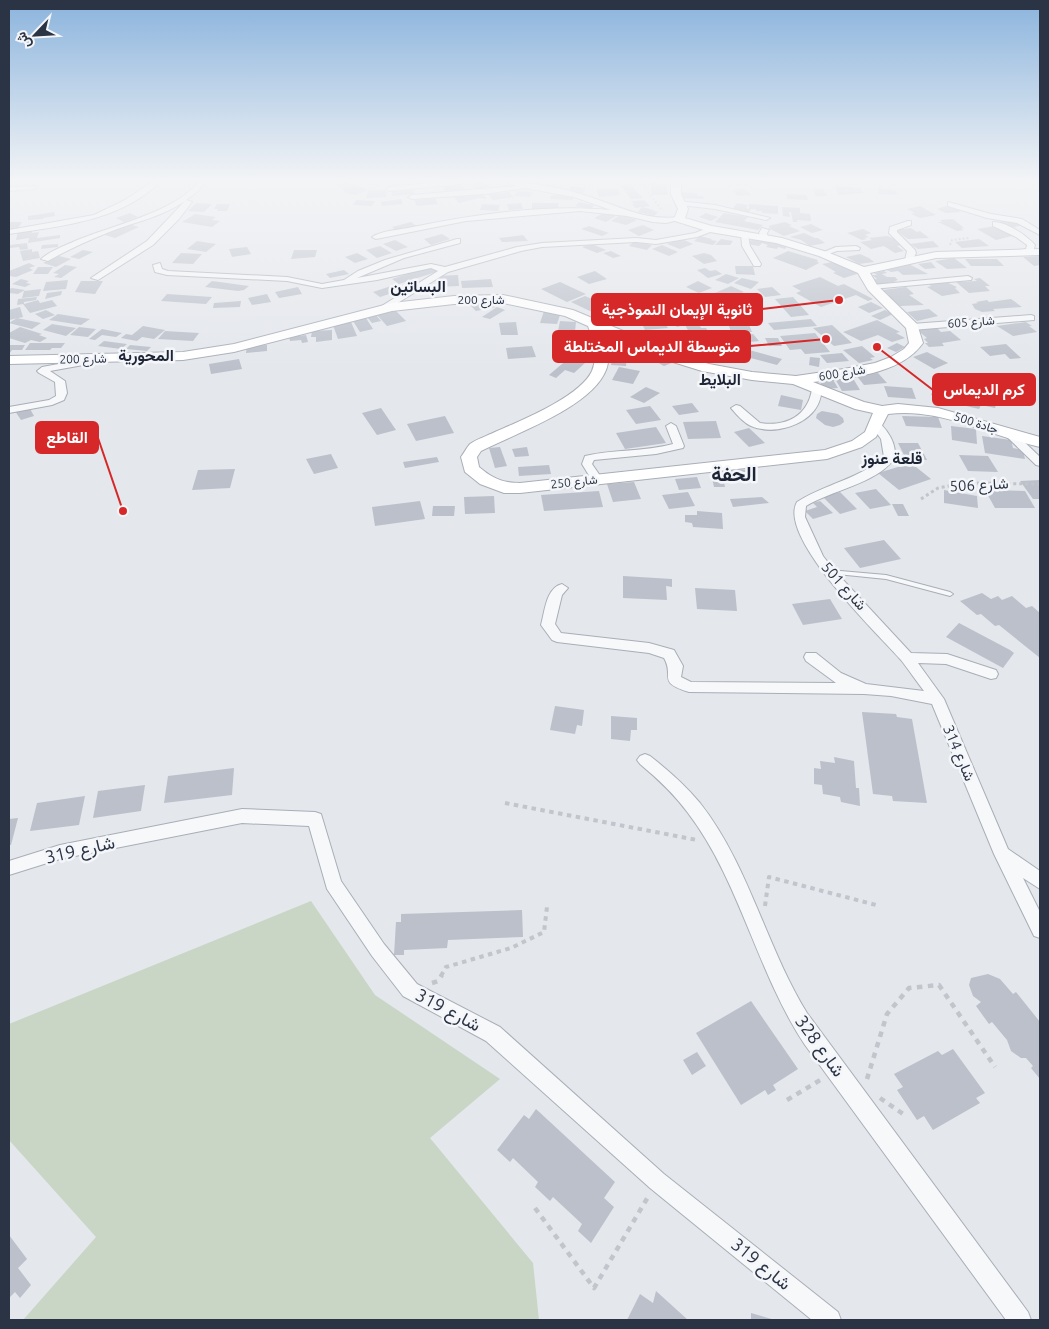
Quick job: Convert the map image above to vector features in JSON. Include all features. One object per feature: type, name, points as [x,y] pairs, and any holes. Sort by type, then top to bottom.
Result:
[{"type":"main road","points":[[794,244],[864,271],[909,260],[946,254],[1040,252]]},
{"type":"main road","points":[[864,271],[872,287],[912,327]]},
{"type":"main road","name":"شارع 200","points":[[9,360],[171,358],[209,353],[382,309],[439,301],[503,300],[560,310],[594,322],[694,364],[722,371],[795,380],[860,406],[878,417]]},
{"type":"main road","name":"شارع 250","points":[[594,322],[601,349],[597,376],[590,385],[550,411],[475,448],[469,457],[471,468],[486,481],[504,488],[546,486],[827,454],[857,444],[872,434],[878,417]]},
{"type":"main road","name":"شارع 600","points":[[795,380],[872,368],[905,356],[912,351],[916,343],[912,327]]},
{"type":"main road","name":"جادة 500","points":[[878,417],[898,408],[938,412],[1040,442]]},
{"type":"street","points":[[45,259],[75,244]]},
{"type":"street","points":[[94,278],[146,244]]},
{"type":"street","points":[[343,283],[375,265],[409,253],[445,244]]},
{"type":"street","points":[[382,309],[444,270],[531,247],[576,244]]},
{"type":"street","points":[[746,244],[757,264]]},
{"type":"street","points":[[904,244],[911,250],[912,254],[909,260]]},
{"type":"street","points":[[1024,252],[1030,250],[1031,247],[1029,244]]},
{"type":"street","points":[[823,254],[836,249],[856,248]]},
{"type":"street","points":[[157,265],[158,270],[174,274],[287,279],[317,286],[343,283],[431,266],[444,270]]},
{"type":"street","points":[[872,287],[968,278]]},
{"type":"street","name":"شارع 605","points":[[912,327],[1031,318]]},
{"type":"street","points":[[9,410],[52,402],[60,398],[62,393],[60,381],[43,372],[45,369],[58,365],[97,360]]},
{"type":"street","points":[[736,408],[757,425],[776,426],[799,419],[808,412],[816,398],[817,389]]},
{"type":"street","name":"شارع 501","points":[[878,417],[890,451],[889,458],[871,473],[814,495],[801,504],[799,517],[818,557],[829,572],[907,658],[937,699]]},
{"type":"street","points":[[598,480],[587,464],[589,458],[599,455],[663,451],[679,446],[671,426]]},
{"type":"street","points":[[1010,433],[1040,463]]},
{"type":"street","points":[[562,588],[556,593],[548,626],[558,637],[649,648],[669,654],[676,666],[674,679],[689,688],[782,687],[864,689],[891,691],[937,699]]},
{"type":"street","points":[[812,657],[836,677],[864,689]]},
{"type":"street","points":[[907,658],[947,659],[992,674]]},
{"type":"street","name":"شارع 314","points":[[937,699],[1002,854],[1040,930]]},
{"type":"street","name":"شارع 328","points":[[645,760],[664,772],[687,799],[711,834],[726,860],[789,1001],[814,1042],[839,1072],[1020,1320]]},
{"type":"street","name":"شارع 319","points":[[9,868],[60,852],[242,816],[315,819],[333,884],[378,950],[410,990],[493,1034],[657,1181],[830,1320]]},
{"type":"street","points":[[1002,854],[1040,881]]},
{"type":"lane","points":[[829,572],[886,577],[950,594]]},
{"type":"path","name":"شارع 506","points":[[921,499],[938,488],[964,482],[1040,484]]},
{"type":"path","points":[[505,803],[705,841]]},
{"type":"path","points":[[760,936],[769,877],[880,906]]},
{"type":"path","points":[[410,990],[438,981],[446,967],[511,948],[544,932],[547,907]]},
{"type":"path","points":[[866,1082],[869,1066],[887,1014],[909,988],[939,985],[995,1067]]},
{"type":"path","points":[[535,1208],[594,1288],[657,1181]]},
{"type":"green space","points":[[311,901],[375,995],[500,1079],[430,1138],[533,1263],[539,1320],[23,1320],[96,1237],[9,1140],[9,1024]]},
{"type":"building","points":[[27,244],[28,249],[10,248],[10,245]]},
{"type":"building","points":[[58,244],[58,247],[41,249],[42,245]]},
{"type":"building","points":[[193,244],[216,244],[206,252],[187,249]]},
{"type":"building","points":[[383,244],[402,244],[408,247],[396,251]]},
{"type":"building","points":[[592,244],[606,250],[597,253],[582,247]]},
{"type":"building","points":[[631,244],[652,245],[647,250],[629,246]]},
{"type":"building","points":[[667,244],[693,244],[680,249]]},
{"type":"building","points":[[765,244],[788,245],[785,249],[778,247],[777,249],[766,247],[768,245]]},
{"type":"building","points":[[863,244],[900,244],[902,245],[897,246],[904,251],[895,253],[884,246],[871,249]]},
{"type":"building","points":[[910,244],[936,244],[939,247],[918,249]]},
{"type":"building","points":[[957,244],[986,244],[989,246],[962,248]]},
{"type":"building","points":[[662,245],[678,252],[669,256],[652,249]]},
{"type":"building","points":[[380,246],[392,253],[377,258],[366,250]]},
{"type":"building","points":[[247,247],[251,254],[232,257],[229,249]]},
{"type":"building","points":[[32,249],[32,252],[38,251],[40,258],[23,261],[20,251]]},
{"type":"building","points":[[83,250],[93,252],[79,259],[70,257]]},
{"type":"building","points":[[294,250],[317,250],[315,257],[291,259]]},
{"type":"building","points":[[611,251],[621,256],[613,258],[603,253]]},
{"type":"building","points":[[788,251],[818,260],[819,263],[806,270],[773,258]]},
{"type":"building","points":[[181,253],[202,254],[193,264],[172,263]]},
{"type":"building","points":[[357,253],[368,259],[355,263],[345,257]]},
{"type":"building","points":[[704,253],[711,255],[717,261],[704,264],[692,256]]},
{"type":"building","points":[[860,254],[874,262],[859,264],[846,257]]},
{"type":"building","points":[[59,256],[71,259],[56,267],[43,263]]},
{"type":"building","points":[[1040,256],[1040,265],[1034,266],[1023,257]]},
{"type":"building","points":[[954,258],[967,268],[947,269],[935,261]]},
{"type":"building","points":[[965,259],[997,259],[1004,266],[971,266]]},
{"type":"building","points":[[832,262],[860,273],[844,278],[833,273],[836,272],[822,264]]},
{"type":"building","points":[[931,262],[936,268],[925,269],[918,264]]},
{"type":"building","points":[[29,263],[35,266],[29,268],[33,270],[16,277],[9,276],[9,271]]},
{"type":"building","points":[[909,264],[928,274],[903,275],[898,271],[891,272],[887,270]]},
{"type":"building","points":[[65,265],[77,267],[61,278],[54,277],[59,274],[53,273]]},
{"type":"building","points":[[432,266],[439,271],[399,284],[392,279]]},
{"type":"building","points":[[735,266],[753,266],[755,275],[736,274]]},
{"type":"building","points":[[38,267],[53,267],[48,274],[33,274]]},
{"type":"building","points":[[705,268],[710,271],[716,270],[722,274],[708,278],[697,270]]},
{"type":"building","points":[[344,270],[349,274],[330,278],[326,274]]},
{"type":"building","points":[[595,271],[607,279],[589,284],[577,277]]},
{"type":"building","points":[[884,271],[887,273],[882,274],[887,277],[895,277],[898,280],[878,285],[871,280],[877,279],[872,275],[877,275],[874,273]]},
{"type":"building","points":[[726,274],[739,278],[728,284],[715,280]]},
{"type":"building","points":[[458,275],[459,286],[436,287],[436,276]]},
{"type":"building","points":[[820,277],[838,286],[844,284],[873,299],[868,301],[856,295],[821,307],[796,293],[801,291],[792,286]]},
{"type":"building","points":[[742,278],[759,282],[751,289],[734,283]]},
{"type":"building","points":[[980,278],[990,286],[985,286],[990,291],[969,293],[956,282],[977,281],[974,279]]},
{"type":"building","points":[[21,279],[29,281],[26,283],[31,284],[25,287],[12,284]]},
{"type":"building","points":[[491,279],[493,287],[462,288],[461,281]]},
{"type":"building","points":[[68,280],[66,289],[43,291],[46,282]]},
{"type":"building","points":[[81,281],[103,281],[95,294],[75,292]]},
{"type":"building","points":[[212,281],[249,286],[244,290],[238,291],[205,287]]},
{"type":"building","points":[[698,281],[712,288],[699,293],[686,287]]},
{"type":"building","points":[[560,282],[586,294],[567,302],[541,289]]},
{"type":"building","points":[[946,282],[957,287],[955,288],[960,293],[942,296],[927,287],[931,286],[929,284]]},
{"type":"building","points":[[397,284],[404,289],[380,297],[373,292]]},
{"type":"building","points":[[731,286],[744,292],[724,298],[715,293]]},
{"type":"building","points":[[298,287],[302,294],[279,298],[275,292]]},
{"type":"building","points":[[772,287],[781,295],[765,297],[757,289]]},
{"type":"building","points":[[906,287],[914,294],[909,295],[924,305],[900,306],[885,295],[889,295],[883,290]]},
{"type":"building","points":[[9,289],[25,290],[18,294],[9,293]]},
{"type":"building","points":[[41,289],[39,296],[22,298],[24,291]]},
{"type":"building","points":[[62,291],[61,295],[45,299],[47,293]]},
{"type":"building","points":[[167,294],[212,297],[206,304],[161,301]]},
{"type":"building","points":[[267,294],[271,302],[252,305],[248,298]]},
{"type":"building","points":[[585,296],[606,305],[592,312],[571,302]]},
{"type":"building","points":[[37,297],[36,300],[24,302],[24,304],[38,300],[40,303],[52,300],[57,306],[30,313],[23,304],[17,305],[18,299]]},
{"type":"building","points":[[793,297],[809,315],[791,317],[775,299]]},
{"type":"building","points":[[1011,299],[1022,307],[993,309],[995,311],[982,312],[975,309],[972,304],[987,300],[989,302]]},
{"type":"building","points":[[489,300],[496,307],[476,311],[470,305]]},
{"type":"building","points":[[241,301],[240,307],[213,308],[214,303]]},
{"type":"building","points":[[871,302],[883,308],[869,313],[858,307]]},
{"type":"building","points":[[20,307],[23,317],[9,320],[9,310]]},
{"type":"building","points":[[497,307],[505,310],[490,319],[482,317]]},
{"type":"building","points":[[929,309],[938,316],[917,321],[907,312]]},
{"type":"building","points":[[46,310],[55,315],[43,319],[35,314]]},
{"type":"building","points":[[885,310],[893,314],[880,320],[871,316]]},
{"type":"building","points":[[396,311],[406,321],[387,326],[377,315]]},
{"type":"building","points":[[544,311],[561,312],[557,324],[540,323]]},
{"type":"building","points":[[686,311],[699,321],[677,327],[664,317]]},
{"type":"building","points":[[58,314],[90,319],[81,325],[49,320]]},
{"type":"building","points":[[376,315],[381,321],[372,323],[367,317]]},
{"type":"building","points":[[17,318],[41,323],[32,329],[9,323]]},
{"type":"building","points":[[366,318],[373,329],[360,332],[353,321]]},
{"type":"building","points":[[662,318],[668,328],[645,330],[640,320]]},
{"type":"building","points":[[811,319],[817,326],[774,330],[768,323]]},
{"type":"building","points":[[727,320],[747,320],[752,332],[731,332]]},
{"type":"building","points":[[877,320],[900,332],[896,333],[905,338],[892,342],[878,335],[861,341],[843,332]]},
{"type":"building","points":[[560,321],[576,322],[574,341],[561,340],[561,336],[557,336]]},
{"type":"building","points":[[351,322],[357,336],[338,339],[333,325]]},
{"type":"building","points":[[516,322],[518,335],[501,335],[499,323]]},
{"type":"building","points":[[1026,322],[1037,332],[1013,336],[997,326]]},
{"type":"building","points":[[52,324],[76,328],[66,336],[43,330]]},
{"type":"building","points":[[699,324],[701,328],[706,328],[711,335],[692,337],[685,325]]},
{"type":"building","points":[[832,325],[852,343],[834,346],[813,328]]},
{"type":"building","points":[[143,326],[165,330],[154,339],[142,337],[137,341],[121,338],[126,334],[132,335]]},
{"type":"building","points":[[20,327],[42,334],[39,335],[47,338],[40,342],[31,340],[25,343],[9,338],[9,333]]},
{"type":"building","points":[[79,327],[96,329],[88,337],[70,335]]},
{"type":"building","points":[[102,329],[122,333],[116,337],[102,335],[95,340],[89,339]]},
{"type":"building","points":[[916,329],[938,329],[941,332],[950,331],[961,340],[942,343],[944,346],[929,347],[924,339],[927,338]]},
{"type":"building","points":[[332,330],[332,340],[316,342],[316,337],[311,337],[312,331]]},
{"type":"building","points":[[165,331],[199,333],[193,341],[158,339]]},
{"type":"building","points":[[815,333],[830,352],[805,354],[801,349],[790,350],[780,336]]},
{"type":"building","points":[[753,334],[759,341],[741,343],[739,340],[735,341],[731,336]]},
{"type":"building","points":[[306,335],[308,342],[302,343],[301,340],[290,341],[289,337]]},
{"type":"building","points":[[765,338],[778,338],[782,346],[769,346]]},
{"type":"building","points":[[104,341],[127,344],[121,349],[98,346]]},
{"type":"building","points":[[30,343],[65,343],[61,348],[52,348],[50,350],[25,350]]},
{"type":"building","points":[[897,343],[905,347],[896,352],[887,348]]},
{"type":"building","points":[[1006,344],[1021,358],[1010,359],[1005,354],[990,356],[980,347]]},
{"type":"building","points":[[9,345],[25,345],[22,350],[12,350],[9,354]]},
{"type":"building","points":[[130,345],[151,347],[147,351],[126,349]]},
{"type":"building","points":[[267,345],[267,351],[246,353],[247,346]]},
{"type":"building","points":[[532,346],[536,357],[508,359],[506,348]]},
{"type":"building","points":[[862,346],[875,357],[870,358],[873,360],[859,363],[843,350]]},
{"type":"building","points":[[646,348],[658,354],[642,363],[629,356]]},
{"type":"building","points":[[749,350],[782,359],[777,365],[743,356]]},
{"type":"building","points":[[927,352],[948,363],[934,369],[913,357]]},
{"type":"building","points":[[613,353],[627,354],[626,366],[611,365]]},
{"type":"building","points":[[842,353],[849,361],[827,363],[820,355]]},
{"type":"building","points":[[660,355],[674,362],[664,366],[651,359]]},
{"type":"building","points":[[810,357],[820,358],[819,367],[809,365]]},
{"type":"building","points":[[569,358],[585,363],[574,373],[565,370],[556,378],[549,375]]},
{"type":"building","points":[[239,359],[242,369],[211,374],[209,364]]},
{"type":"building","points":[[619,367],[640,371],[633,384],[612,380]]},
{"type":"building","points":[[878,373],[887,383],[864,385],[856,375]]},
{"type":"building","points":[[833,375],[851,375],[860,390],[842,391]]},
{"type":"building","points":[[832,378],[838,388],[824,389],[818,379]]},
{"type":"building","points":[[936,384],[998,399],[995,408],[981,405],[979,409],[945,401],[946,398],[931,395]]},
{"type":"building","points":[[884,386],[912,388],[916,399],[888,397]]},
{"type":"building","points":[[646,387],[660,393],[644,403],[630,397]]},
{"type":"building","points":[[781,395],[803,400],[801,410],[778,406]]},
{"type":"building","points":[[692,403],[699,412],[679,415],[672,406]]},
{"type":"building","points":[[650,406],[661,420],[636,424],[626,410]]},
{"type":"building","points":[[29,407],[34,416],[21,420],[15,411]]},
{"type":"building","points":[[381,408],[396,430],[377,435],[362,413]]},
{"type":"building","points":[[822,411],[838,414],[843,418],[844,422],[833,427],[825,425],[816,418],[817,414]]},
{"type":"building","points":[[445,416],[454,433],[416,441],[407,424]]},
{"type":"building","points":[[902,416],[938,417],[942,428],[906,426]]},
{"type":"building","points":[[716,421],[721,438],[688,439],[683,422]]},
{"type":"building","points":[[951,426],[976,429],[977,444],[952,440]]},
{"type":"building","points":[[656,427],[666,443],[625,449],[616,433]]},
{"type":"building","points":[[749,428],[765,443],[749,447],[734,432]]},
{"type":"building","points":[[982,436],[1011,440],[1013,448],[1023,450],[1025,459],[985,453]]},
{"type":"building","points":[[898,443],[918,443],[927,460],[906,459]]},
{"type":"building","points":[[500,447],[507,466],[495,468],[489,448]]},
{"type":"building","points":[[527,447],[529,456],[515,457],[512,449]]},
{"type":"building","points":[[331,454],[338,468],[314,474],[306,459]]},
{"type":"building","points":[[959,455],[988,456],[998,472],[968,471]]},
{"type":"building","points":[[437,457],[439,462],[405,468],[403,462]]},
{"type":"building","points":[[911,463],[931,479],[899,490],[878,473]]},
{"type":"building","points":[[549,465],[551,474],[519,476],[518,467]]},
{"type":"building","points":[[235,469],[230,488],[192,490],[198,470]]},
{"type":"building","points":[[710,469],[756,470],[757,476],[749,476],[750,479],[731,479],[732,482],[724,482],[725,487],[714,487]]},
{"type":"building","points":[[697,477],[701,488],[679,490],[675,479]]},
{"type":"building","points":[[1040,480],[1040,499],[1033,499],[1020,481]]},
{"type":"building","points":[[634,482],[641,499],[613,502],[607,484]]},
{"type":"building","points":[[876,489],[891,505],[870,509],[855,493]]},
{"type":"building","points":[[944,490],[977,496],[978,508],[944,503]]},
{"type":"building","points":[[985,490],[1025,491],[1035,508],[995,508]]},
{"type":"building","points":[[599,491],[603,507],[544,511],[541,495]]},
{"type":"building","points":[[688,492],[695,506],[669,509],[662,495]]},
{"type":"building","points":[[840,492],[857,509],[840,514],[823,497]]},
{"type":"building","points":[[494,496],[495,513],[465,514],[464,497]]},
{"type":"building","points":[[762,497],[769,503],[733,507],[730,499]]},
{"type":"building","points":[[420,501],[425,519],[375,526],[372,507]]},
{"type":"building","points":[[820,501],[833,513],[813,519],[805,511],[817,507],[813,503]]},
{"type":"building","points":[[892,504],[903,504],[909,516],[898,516]]},
{"type":"building","points":[[433,506],[455,506],[454,516],[432,516]]},
{"type":"building","points":[[697,511],[722,513],[723,529],[693,527],[692,523],[685,522],[685,515],[697,515]]},
{"type":"building","points":[[884,540],[901,559],[860,568],[844,548]]},
{"type":"building","points":[[623,576],[672,579],[672,587],[666,586],[667,600],[623,598]]},
{"type":"building","points":[[695,588],[735,590],[737,611],[697,609]]},
{"type":"building","points":[[982,593],[991,599],[998,596],[1002,600],[1012,596],[1026,608],[1032,606],[1040,613],[1040,658],[999,625],[995,626],[981,614],[977,615],[960,601]]},
{"type":"building","points":[[830,599],[842,619],[803,625],[792,604]]},
{"type":"building","points":[[959,623],[1014,653],[1003,668],[946,637]]},
{"type":"building","points":[[555,706],[584,710],[582,726],[577,725],[575,734],[550,730]]},
{"type":"building","points":[[862,712],[896,714],[897,717],[912,719],[927,803],[893,801],[892,796],[873,794]]},
{"type":"building","points":[[611,716],[637,718],[637,730],[631,730],[630,741],[611,739]]},
{"type":"building","points":[[834,757],[854,761],[856,788],[859,788],[860,806],[841,802],[840,797],[823,794],[822,785],[814,784],[814,768],[821,769],[820,761],[835,763]]},
{"type":"building","points":[[234,768],[232,795],[164,803],[168,776]]},
{"type":"building","points":[[145,785],[141,811],[93,818],[98,791]]},
{"type":"building","points":[[85,796],[79,825],[30,831],[37,803]]},
{"type":"building","points":[[18,818],[11,845],[9,845],[9,819]]},
{"type":"building","points":[[522,910],[523,937],[448,940],[447,948],[404,950],[404,955],[394,955],[396,922],[401,922],[401,914]]},
{"type":"building","points":[[988,974],[1000,979],[1013,994],[1016,992],[1040,1022],[1040,1079],[1026,1058],[1021,1058],[1011,1051],[1007,1040],[992,1022],[989,1024],[976,1006],[981,1002],[973,996],[969,985],[971,978]]},
{"type":"building","points":[[751,1001],[798,1069],[773,1085],[776,1090],[768,1095],[765,1090],[741,1105],[696,1033]]},
{"type":"building","points":[[953,1049],[985,1093],[976,1098],[980,1103],[933,1130],[924,1116],[917,1120],[897,1090],[903,1087],[894,1074],[938,1051],[942,1055]]},
{"type":"building","points":[[697,1052],[706,1066],[692,1075],[683,1060]]},
{"type":"building","points":[[536,1109],[615,1182],[604,1198],[614,1207],[591,1243],[578,1231],[582,1224],[553,1197],[550,1201],[535,1187],[538,1182],[513,1158],[510,1162],[497,1150],[524,1115],[529,1119]]},
{"type":"building","points":[[9,1235],[27,1259],[18,1268],[31,1285],[20,1298],[15,1292],[9,1298]]},
{"type":"building","points":[[656,1291],[688,1320],[627,1320],[640,1294],[653,1303]]},
{"type":"building","points":[[751,1313],[775,1320],[751,1320]]},
{"type":"place","name":"ثانوية الإيمان النموذجية","points":[[839,300]]},
{"type":"place","name":"متوسطة الديماس المختلطة","points":[[826,339]]},
{"type":"place","name":"كرم الديماس","points":[[877,347]]},
{"type":"place","name":"القاطع","points":[[123,511]]},
{"type":"district","name":"البساتين","points":[[418,286]]},
{"type":"district","name":"المحورية","points":[[146,355]]},
{"type":"district","name":"البلايط","points":[[720,379]]},
{"type":"district","name":"قلعة عنوز","points":[[892,458]]},
{"type":"district","name":"الحفة","points":[[734,474]]}]
